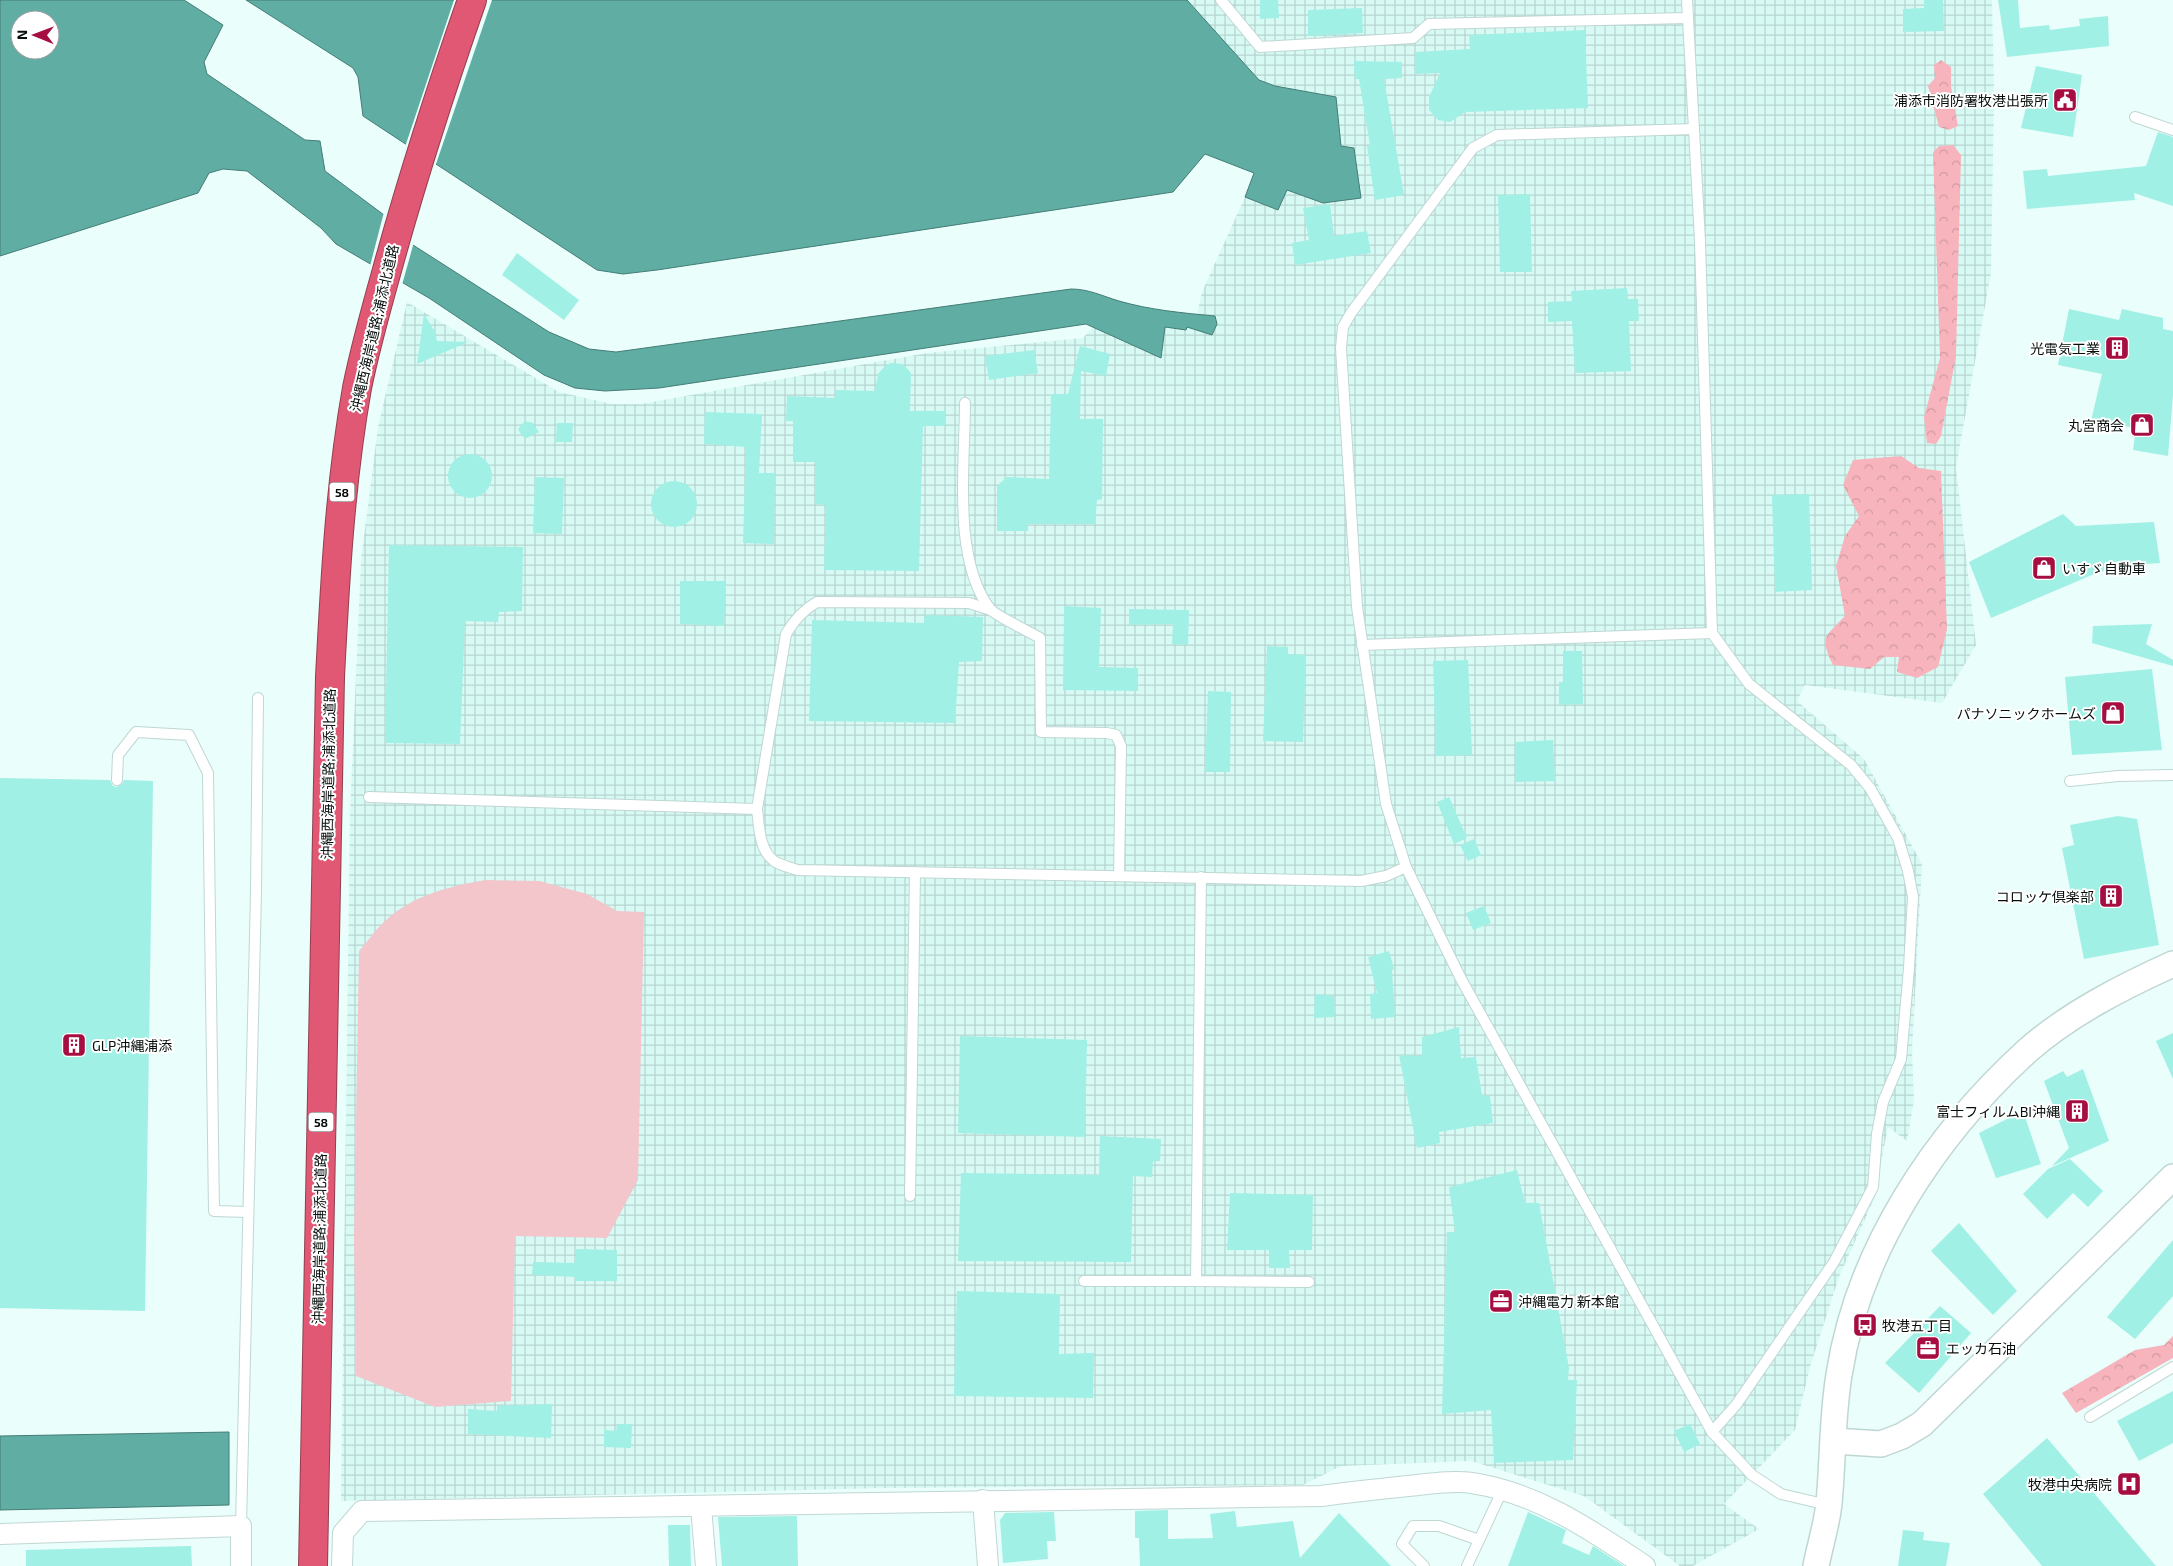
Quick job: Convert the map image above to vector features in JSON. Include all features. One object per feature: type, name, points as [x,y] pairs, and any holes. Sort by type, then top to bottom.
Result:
[{"type":"highway","name":"沖縄西海岸道路;浦添北道路","points":[[313,1566],[330,677],[336,563],[344,477],[358,387],[376,309],[426,133],[472,0]]},
{"type":"street","points":[[1816,1566],[1829,1506],[1839,1375],[1854,1310],[1882,1237],[1925,1169],[1962,1121],[2028,1051],[2071,1019],[2102,1000],[2173,964]]},
{"type":"street","points":[[1834,1441],[1881,1444],[1902,1436],[1922,1424],[2173,1177]]},
{"type":"street","points":[[342,1566],[343,1533],[362,1511],[1321,1496],[1429,1484],[1471,1483],[1549,1506],[1583,1524],[1644,1566]]},
{"type":"street","points":[[983,1500],[988,1566]]},
{"type":"street","points":[[701,1507],[706,1566]]},
{"type":"street","points":[[0,1534],[241,1526],[241,1566]]},
{"type":"lane","points":[[1221,0],[1260,47],[1413,38],[1429,24],[1688,18]]},
{"type":"lane","points":[[1687,0],[1700,241],[1712,633],[1750,684],[1851,765],[1870,788],[1898,838],[1908,871],[1913,897],[1909,968],[1900,1059],[1883,1102],[1877,1134],[1873,1187],[1834,1262],[1736,1405],[1712,1432]]},
{"type":"lane","points":[[2135,116],[2173,130]]},
{"type":"lane","points":[[1694,129],[1497,135],[1473,148],[1351,313],[1343,327],[1341,348],[1357,607],[1386,804],[1406,867],[1460,977],[1712,1432],[1752,1475],[1781,1494],[1829,1506]]},
{"type":"lane","points":[[965,403],[964,539],[974,576],[991,610]]},
{"type":"lane","points":[[1119,876],[1121,746],[1116,735],[1107,733],[1041,732],[1040,638],[991,610],[969,603],[817,602],[806,609],[793,623],[786,634],[757,809],[765,849],[774,861],[796,870],[1200,878],[1361,880],[1386,876],[1406,867]]},
{"type":"lane","points":[[1362,645],[1712,633]]},
{"type":"lane","points":[[241,1526],[258,698]]},
{"type":"lane","points":[[117,780],[118,755],[136,732],[189,735],[208,773],[214,1211],[248,1212]]},
{"type":"lane","points":[[2070,780],[2118,776],[2173,775]]},
{"type":"lane","points":[[369,797],[757,809]]},
{"type":"lane","points":[[910,1196],[915,872]]},
{"type":"lane","points":[[1196,1281],[1200,878]]},
{"type":"lane","points":[[1084,1281],[1309,1282]]},
{"type":"lane","points":[[2090,1417],[2173,1367]]},
{"type":"lane","points":[[1467,1566],[1502,1491]]},
{"type":"lane","points":[[1424,1566],[1402,1544],[1413,1526],[1438,1526],[1479,1540]]},
{"type":"shaded area","points":[[0,0],[184,0],[223,25],[204,62],[207,74],[305,140],[320,141],[325,171],[384,215],[413,245],[549,332],[589,349],[616,352],[1071,289],[1090,291],[1143,307],[1215,316],[1217,324],[1212,335],[1187,327],[1186,330],[1165,327],[1161,358],[1086,324],[659,388],[605,391],[575,388],[544,375],[429,298],[336,244],[321,228],[247,171],[223,169],[209,173],[198,193],[0,256]]},
{"type":"shaded area","points":[[246,0],[1187,0],[1259,80],[1275,86],[1336,97],[1341,146],[1354,148],[1361,198],[1323,203],[1287,190],[1278,210],[1245,197],[1254,173],[1205,154],[1173,192],[657,270],[623,274],[597,270],[363,116],[358,77],[353,68]]},
{"type":"shaded area","points":[[1187,0],[1992,0],[1994,93],[1991,273],[1956,467],[1976,645],[1942,703],[1805,685],[1797,701],[1864,759],[1922,864],[1912,1051],[1914,1100],[1907,1141],[1888,1127],[1874,1199],[1839,1277],[1810,1367],[1795,1430],[1724,1504],[1759,1529],[1693,1566],[1680,1566],[1584,1496],[1471,1461],[1341,1466],[1303,1485],[885,1488],[341,1501],[350,814],[361,560],[378,427],[407,302],[559,392],[612,404],[641,404],[927,353],[1083,338],[1093,327],[1161,357],[1165,327],[1185,330],[1187,326],[1213,335],[1215,316],[1197,314],[1202,292],[1245,197],[1278,210],[1287,190],[1341,146],[1336,97],[1275,86],[1259,80]]},
{"type":"shaded area","points":[[485,880],[539,881],[587,894],[617,911],[644,912],[638,1180],[607,1238],[515,1236],[511,1401],[435,1407],[356,1376],[354,1238],[359,951],[381,924],[407,905],[432,893],[458,885]]},
{"type":"shaded area","points":[[229,1432],[229,1505],[0,1510],[0,1436]]},
{"type":"green space","points":[[1941,60],[1951,67],[1951,86],[1958,126],[1949,130],[1939,127],[1928,86],[1935,78],[1934,65]]},
{"type":"green space","points":[[1953,145],[1961,155],[1956,356],[1941,436],[1936,444],[1927,443],[1924,417],[1940,358],[1933,152],[1939,146]]},
{"type":"green space","points":[[1901,456],[1919,468],[1941,471],[1947,629],[1938,667],[1917,678],[1897,672],[1899,657],[1884,657],[1870,669],[1833,665],[1825,642],[1829,633],[1845,616],[1836,566],[1845,536],[1859,516],[1843,485],[1853,460]]},
{"type":"green space","points":[[2173,1336],[2173,1358],[2076,1413],[2062,1393],[2135,1350],[2164,1345]]},
{"type":"pier","points":[[454,0],[492,0],[435,167],[405,147]]},
{"type":"pier","points":[[384,212],[414,242],[402,285],[370,266]]},
{"type":"building","points":[[1260,0],[1278,0],[1279,18],[1260,19]]},
{"type":"building","points":[[1924,0],[1943,0],[1944,31],[1903,32],[1903,9],[1924,8]]},
{"type":"building","points":[[1998,0],[2018,0],[2020,28],[2049,25],[2050,30],[2080,26],[2079,19],[2108,16],[2109,46],[2007,57]]},
{"type":"building","points":[[1362,8],[1363,33],[1308,36],[1308,10]]},
{"type":"building","points":[[1585,30],[1588,108],[1465,112],[1450,122],[1438,120],[1429,110],[1429,97],[1440,73],[1416,74],[1415,52],[1470,49],[1469,35]]},
{"type":"building","points":[[1354,61],[1402,62],[1402,78],[1384,79],[1404,195],[1375,200],[1367,146],[1370,146],[1359,79],[1355,79]]},
{"type":"building","points":[[2036,66],[2082,75],[2073,137],[2021,128]]},
{"type":"building","points":[[2158,132],[2173,137],[2173,206],[2134,193],[2135,200],[2027,209],[2023,171],[2047,169],[2048,176],[2146,166]]},
{"type":"building","points":[[1530,194],[1532,272],[1500,272],[1498,195]]},
{"type":"building","points":[[1330,204],[1334,236],[1367,231],[1371,253],[1295,265],[1292,243],[1309,240],[1303,208]]},
{"type":"building","points":[[517,253],[579,300],[564,320],[502,275]]},
{"type":"building","points":[[1627,288],[1628,299],[1638,299],[1639,321],[1629,321],[1631,371],[1575,373],[1572,321],[1548,322],[1548,302],[1572,301],[1571,291]]},
{"type":"building","name":"光電気工業","points":[[2069,309],[2119,320],[2122,309],[2163,318],[2163,329],[2173,331],[2173,395],[2168,456],[2133,450],[2136,428],[2091,421],[2102,374],[2058,365]]},
{"type":"building","points":[[424,314],[435,332],[437,341],[468,342],[417,364]]},
{"type":"building","points":[[1080,346],[1110,354],[1106,376],[1081,371],[1080,419],[1103,419],[1102,499],[1097,500],[1095,524],[1028,524],[1028,531],[997,531],[997,486],[1007,477],[1049,479],[1051,394],[1068,394]]},
{"type":"building","points":[[1034,350],[1038,373],[989,380],[985,356]]},
{"type":"building","points":[[891,363],[903,364],[911,373],[910,411],[945,411],[945,426],[923,426],[919,571],[824,570],[826,505],[815,504],[816,462],[793,462],[793,421],[786,421],[787,396],[835,398],[835,390],[875,391],[878,374],[886,365]]},
{"type":"building","points":[[705,412],[762,414],[759,473],[775,473],[774,544],[743,543],[746,447],[704,444]]},
{"type":"building","points":[[525,421],[533,423],[539,432],[527,438],[522,436],[518,429]]},
{"type":"building","points":[[557,423],[573,423],[572,442],[556,442]]},
{"type":"building","points":[[466,454],[474,454],[486,460],[492,476],[486,492],[474,498],[466,498],[454,492],[448,480],[448,472],[454,460]]},
{"type":"building","points":[[535,477],[564,478],[562,534],[533,533]]},
{"type":"building","points":[[679,481],[691,487],[696,495],[696,513],[691,521],[683,526],[669,527],[657,521],[652,513],[651,499],[657,487],[665,482]]},
{"type":"building","points":[[1809,494],[1812,590],[1775,592],[1772,495]]},
{"type":"building","name":"いすゞ自動車","points":[[2063,514],[2076,526],[2154,522],[2160,563],[2132,565],[2099,572],[1991,618],[1969,562]]},
{"type":"building","points":[[389,545],[523,547],[522,611],[499,612],[498,622],[465,621],[460,744],[385,743]]},
{"type":"building","points":[[680,581],[726,581],[724,626],[680,624]]},
{"type":"building","points":[[1064,606],[1101,608],[1099,667],[1138,668],[1138,691],[1063,690]]},
{"type":"building","points":[[1129,609],[1189,610],[1188,645],[1172,644],[1173,624],[1129,625]]},
{"type":"building","points":[[925,615],[983,617],[982,661],[959,662],[955,723],[809,721],[812,620],[924,623]]},
{"type":"building","points":[[2152,624],[2146,644],[2173,660],[2173,666],[2092,643],[2093,626]]},
{"type":"building","points":[[1267,646],[1288,647],[1288,654],[1306,655],[1303,742],[1263,741]]},
{"type":"building","points":[[1563,651],[1582,651],[1583,704],[1559,705],[1559,682],[1563,682]]},
{"type":"building","points":[[1468,660],[1472,755],[1436,756],[1433,661]]},
{"type":"building","name":"パナソニックホームズ","points":[[2152,669],[2162,750],[2072,755],[2065,677]]},
{"type":"building","points":[[1208,691],[1231,692],[1230,772],[1205,772]]},
{"type":"building","points":[[1553,740],[1555,781],[1516,782],[1515,742]]},
{"type":"building","name":"GLP沖縄浦添","points":[[0,778],[110,780],[113,786],[117,787],[124,780],[153,781],[145,1311],[0,1308]]},
{"type":"building","points":[[1449,797],[1467,838],[1454,844],[1437,802]]},
{"type":"building","name":"コロッケ倶楽部","points":[[2118,816],[2137,819],[2159,945],[2084,959],[2062,848],[2074,845],[2070,825]]},
{"type":"building","points":[[1474,839],[1481,855],[1468,861],[1460,845]]},
{"type":"building","points":[[1484,906],[1491,923],[1473,930],[1466,913]]},
{"type":"building","points":[[1389,951],[1394,969],[1392,970],[1395,1017],[1371,1019],[1370,994],[1377,993],[1368,957]]},
{"type":"building","points":[[1315,994],[1334,996],[1335,1017],[1314,1018]]},
{"type":"building","points":[[1459,1027],[1461,1058],[1476,1057],[1482,1095],[1490,1096],[1493,1123],[1439,1132],[1440,1143],[1417,1148],[1399,1055],[1422,1056],[1422,1037]]},
{"type":"building","points":[[2173,1033],[2173,1079],[2156,1041]]},
{"type":"building","points":[[960,1036],[1087,1040],[1085,1137],[958,1133]]},
{"type":"building","name":"富士フィルムBI沖縄","points":[[2083,1069],[2109,1141],[2052,1166],[2069,1148],[2044,1081],[2063,1071],[2067,1077]]},
{"type":"building","points":[[2023,1111],[2041,1164],[1996,1178],[1979,1133]]},
{"type":"building","points":[[1100,1136],[1161,1139],[1160,1161],[1153,1161],[1152,1177],[1133,1176],[1131,1262],[958,1261],[961,1173],[1099,1175]]},
{"type":"building","points":[[2070,1159],[2103,1191],[2088,1207],[2073,1193],[2047,1219],[2023,1194],[2048,1169]]},
{"type":"building","name":"沖縄電力 新本館","points":[[1517,1170],[1525,1203],[1539,1203],[1569,1368],[1568,1380],[1577,1380],[1573,1460],[1494,1463],[1491,1410],[1442,1414],[1447,1232],[1455,1232],[1449,1187]]},
{"type":"building","points":[[1230,1193],[1313,1195],[1312,1250],[1289,1250],[1290,1268],[1269,1268],[1269,1250],[1227,1250]]},
{"type":"building","points":[[1959,1223],[2017,1291],[1993,1315],[1931,1251]]},
{"type":"building","points":[[2173,1240],[2173,1296],[2135,1339],[2107,1317]]},
{"type":"building","points":[[576,1249],[617,1250],[617,1281],[575,1281],[576,1277],[532,1275],[533,1262],[576,1263]]},
{"type":"building","points":[[957,1291],[1060,1294],[1059,1354],[1094,1353],[1093,1398],[954,1396]]},
{"type":"building","name":"エッカ石油","points":[[1940,1306],[1971,1333],[1919,1393],[1885,1363]]},
{"type":"building","points":[[2173,1391],[2173,1443],[2139,1461],[2117,1421]]},
{"type":"building","points":[[552,1404],[551,1438],[468,1434],[468,1409],[497,1411],[497,1406]]},
{"type":"building","points":[[617,1424],[632,1424],[631,1448],[604,1447],[604,1430],[616,1431]]},
{"type":"building","points":[[1690,1424],[1700,1444],[1684,1452],[1674,1431]]},
{"type":"building","points":[[2047,1438],[2156,1566],[2042,1566],[1983,1494]]},
{"type":"building","points":[[1168,1510],[1168,1539],[1213,1538],[1210,1514],[1235,1511],[1237,1527],[1293,1521],[1300,1558],[1339,1513],[1391,1566],[1140,1566],[1139,1538],[1135,1538],[1135,1511]]},
{"type":"building","points":[[1054,1512],[1056,1541],[1047,1541],[1048,1559],[1003,1563],[1000,1520],[1005,1513]]},
{"type":"building","points":[[1528,1512],[1566,1530],[1562,1543],[1589,1555],[1593,1546],[1624,1566],[1508,1566]]},
{"type":"building","points":[[797,1516],[798,1566],[722,1566],[718,1517]]},
{"type":"building","points":[[668,1525],[690,1525],[691,1566],[669,1566]]},
{"type":"building","points":[[1903,1530],[1924,1532],[1923,1540],[1950,1543],[1946,1566],[1898,1566]]},
{"type":"building","points":[[191,1546],[192,1566],[26,1566],[26,1550]]},
{"type":"place","name":"浦添市消防署牧港出張所","points":[[2065,100]]},
{"type":"place","name":"光電気工業","points":[[2117,348]]},
{"type":"place","name":"丸宮商会","points":[[2142,425]]},
{"type":"place","name":"いすゞ自動車","points":[[2044,568]]},
{"type":"place","name":"パナソニックホームズ","points":[[2113,713]]},
{"type":"place","name":"コロッケ倶楽部","points":[[2111,896]]},
{"type":"place","name":"GLP沖縄浦添","points":[[74,1045]]},
{"type":"place","name":"富士フィルムBI沖縄","points":[[2077,1111]]},
{"type":"place","name":"沖縄電力 新本館","points":[[1501,1301]]},
{"type":"place","name":"牧港五丁目","points":[[1865,1325]]},
{"type":"place","name":"エッカ石油","points":[[1928,1348]]},
{"type":"place","name":"牧港中央病院","points":[[2129,1484]]}]
